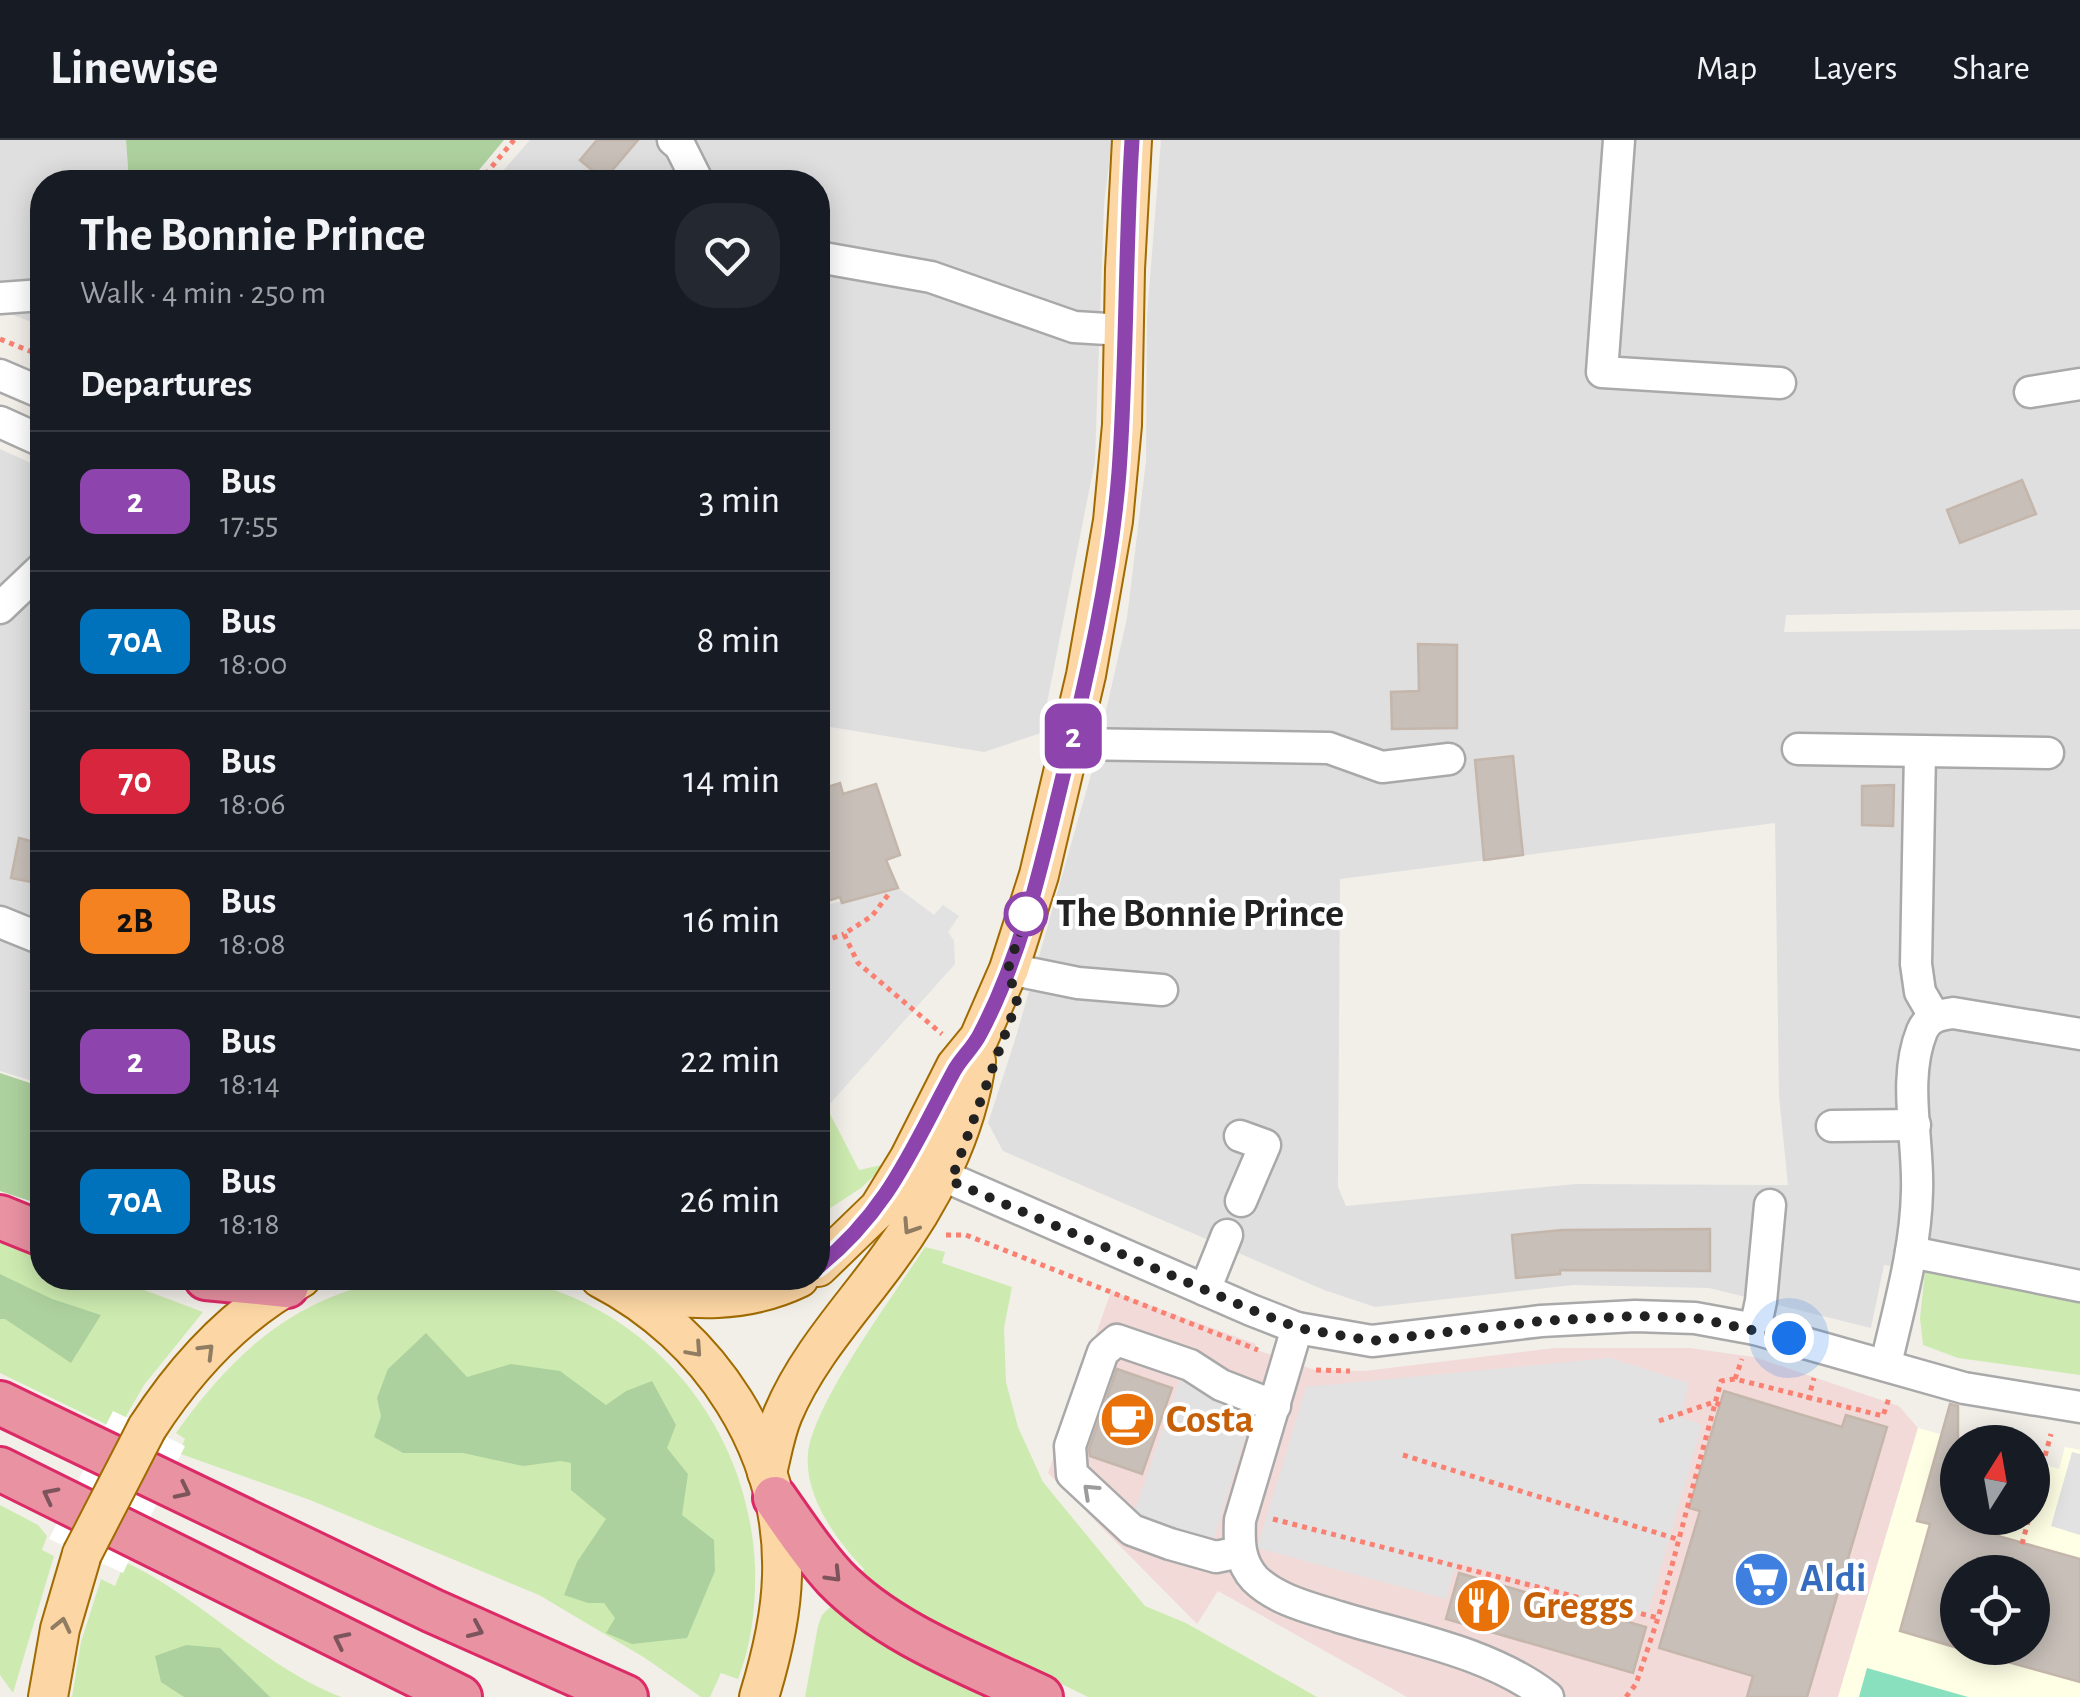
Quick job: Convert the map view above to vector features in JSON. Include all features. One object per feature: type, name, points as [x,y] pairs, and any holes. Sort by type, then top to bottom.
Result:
[{"type":"highway","points":[[0,1218],[30,1229]]},
{"type":"highway","points":[[0,1403],[415,1602],[626,1697]]},
{"type":"highway","points":[[0,1469],[460,1697]]},
{"type":"highway","points":[[771,1485],[812,1550],[838,1581],[866,1603],[905,1630],[1042,1697]]},
{"type":"main road","points":[[771,1485],[783,1414],[805,1373],[890,1258],[924,1168],[970,1091],[979,1038],[1008,969],[1039,875],[1071,744],[1113,521],[1122,425],[1132,140]]},
{"type":"main road","points":[[830,1255],[924,1168]]},
{"type":"main road","points":[[48,1697],[60,1629],[82,1554],[147,1428],[167,1397],[218,1340],[242,1316],[283,1290]]},
{"type":"main road","points":[[620,1290],[686,1339],[711,1368],[735,1400],[771,1485],[782,1575],[778,1621],[760,1695]]},
{"type":"main road","points":[[641,1290],[707,1300],[772,1290]]},
{"type":"street","points":[[1619,140],[1602,372],[1780,383]]},
{"type":"street","points":[[830,258],[931,276],[1074,327],[1124,330]]},
{"type":"street","points":[[0,298],[30,296]]},
{"type":"street","points":[[0,375],[30,389]]},
{"type":"street","points":[[2030,392],[2080,384]]},
{"type":"street","points":[[0,422],[30,435]]},
{"type":"street","points":[[0,608],[30,579]]},
{"type":"street","points":[[1071,744],[1329,748],[1382,766],[1449,760]]},
{"type":"street","points":[[1798,749],[2048,753]]},
{"type":"street","points":[[1920,752],[1916,964],[1920,992],[1934,1016]]},
{"type":"street","points":[[0,922],[30,934]]},
{"type":"street","points":[[1008,969],[1078,983],[1162,990]]},
{"type":"street","points":[[1886,1364],[1911,1252],[1918,1192],[1917,1048],[1924,1026],[1934,1016],[1953,1013],[2080,1034]]},
{"type":"street","points":[[1832,1126],[1915,1125]]},
{"type":"street","points":[[1240,1136],[1264,1145],[1242,1201]]},
{"type":"street","points":[[924,1168],[1205,1290],[1298,1328],[1340,1338],[1372,1341],[1542,1321],[1635,1316],[1696,1318],[1750,1342],[1886,1364],[1964,1388],[2080,1407]]},
{"type":"street","points":[[1750,1342],[1761,1301],[1770,1206]]},
{"type":"street","points":[[1205,1290],[1227,1234]]},
{"type":"street","points":[[1911,1252],[2080,1286]]},
{"type":"street","points":[[1298,1328],[1240,1520],[1240,1552],[1246,1567],[1255,1579],[1298,1604],[1476,1658],[1510,1673],[1548,1697]]},
{"type":"street","points":[[1240,1552],[1216,1557],[1132,1530],[1072,1474],[1070,1446],[1103,1352],[1118,1340],[1190,1365],[1222,1386],[1275,1406]]},
{"type":"path","points":[[489,170],[514,140]]},
{"type":"path","points":[[830,939],[872,916],[888,895]]},
{"type":"path","points":[[844,934],[858,963],[941,1033]]},
{"type":"path","points":[[1309,1384],[1314,1370],[1338,1360],[1340,1338]]},
{"type":"path","points":[[1735,1379],[1750,1342]]},
{"type":"path","points":[[1808,1400],[1816,1375]]},
{"type":"path","points":[[1626,1697],[1636,1684],[1658,1618],[1721,1381],[1735,1379],[1883,1416],[1888,1398]]},
{"type":"path","points":[[1659,1421],[1717,1403]]},
{"type":"path","points":[[1403,1455],[1678,1539]]},
{"type":"path","points":[[1264,1517],[1658,1618]]},
{"type":"path","points":[[2022,1544],[2024,1535]]},
{"type":"shaded area","points":[[0,140],[126,140],[128,170],[30,170],[30,321],[0,310]]},
{"type":"shaded area","points":[[530,140],[1112,140],[1104,204],[1095,461],[1041,733],[984,752],[830,727],[830,170],[504,170]]},
{"type":"shaded area","points":[[1161,140],[2080,140],[2080,610],[1786,615],[1784,632],[2080,629],[2080,1301],[1884,1265],[1871,1328],[1709,1288],[1573,1285],[1375,1307],[1324,1290],[1003,1151],[988,1123],[1094,764],[1127,618],[1146,461],[1147,316]],"holes":[[[1775,823],[1779,1096],[1788,1185],[1576,1184],[1346,1206],[1338,1187],[1340,879]]]},
{"type":"shaded area","points":[[0,449],[30,463],[30,1080],[0,1071]]},
{"type":"shaded area","points":[[898,888],[934,915],[943,905],[959,916],[948,932],[954,941],[955,964],[830,1104],[830,904]]},
{"type":"shaded area","points":[[1111,1291],[1315,1370],[1364,1371],[1554,1348],[1690,1348],[1754,1357],[1899,1406],[1918,1428],[1838,1697],[1407,1697],[1218,1591],[1197,1624],[1048,1473]]},
{"type":"shaded area","points":[[1610,1358],[1689,1383],[1681,1417],[1702,1425],[1647,1616],[1457,1562],[1446,1599],[1257,1548],[1306,1387]]},
{"type":"shaded area","points":[[1180,1379],[1250,1421],[1214,1538],[1133,1516]]},
{"type":"shaded area","points":[[1918,1428],[1940,1434],[1940,1535],[2050,1535],[2050,1466],[2059,1469],[2065,1447],[2080,1450],[2080,1697],[1838,1697]]},
{"type":"shaded area","points":[[2072,1452],[2080,1454],[2080,1535],[2051,1526]]},
{"type":"green space","points":[[126,140],[504,140],[479,170],[128,170]]},
{"type":"green space","points":[[0,1073],[30,1083],[30,1201],[0,1191]]},
{"type":"green space","points":[[830,1114],[859,1170],[886,1164],[861,1188],[830,1208]]},
{"type":"green space","points":[[0,1235],[30,1246],[30,1290],[144,1290],[203,1312],[144,1385],[118,1430],[0,1373]]},
{"type":"green space","points":[[925,1247],[945,1252],[942,1263],[1012,1287],[1004,1328],[1006,1382],[1018,1427],[1043,1482],[1145,1606],[1186,1623],[1317,1697],[1088,1697],[915,1612],[876,1583],[868,1591],[858,1579],[864,1569],[833,1531],[817,1501],[811,1486],[808,1454],[813,1432],[839,1378]]},
{"type":"green space","points":[[1925,1272],[2080,1301],[2080,1375],[1958,1358],[1923,1345],[1920,1318]]},
{"type":"green space","points":[[0,1274],[52,1299],[101,1315],[71,1363],[0,1319]]},
{"type":"green space","points":[[352,1290],[551,1290],[619,1322],[656,1352],[689,1387],[715,1426],[736,1470],[749,1517],[755,1595],[750,1638],[738,1679],[721,1673],[710,1697],[701,1697],[645,1658],[539,1595],[310,1500],[178,1453],[185,1439],[176,1433],[221,1376],[272,1331]]},
{"type":"green space","points":[[426,1333],[467,1377],[511,1364],[560,1371],[606,1405],[626,1391],[652,1381],[676,1425],[667,1448],[688,1474],[682,1515],[714,1540],[715,1571],[687,1638],[632,1644],[606,1633],[615,1618],[604,1603],[588,1603],[564,1595],[577,1562],[606,1519],[571,1490],[571,1463],[523,1466],[463,1453],[403,1453],[374,1437],[381,1416],[377,1398],[388,1369]]},
{"type":"green space","points":[[0,1505],[38,1525],[47,1536],[42,1550],[54,1556],[13,1693],[0,1675]]},
{"type":"green space","points":[[125,1562],[180,1594],[285,1668],[341,1697],[72,1697],[81,1642],[101,1579],[115,1586]]},
{"type":"green space","points":[[832,1605],[896,1645],[1007,1697],[805,1697],[818,1626]]},
{"type":"green space","points":[[186,1645],[220,1648],[270,1697],[184,1697],[161,1682],[155,1656]]},
{"type":"green space","points":[[1867,1668],[1968,1697],[1859,1697]]},
{"type":"pier","points":[[113,1411],[185,1446],[123,1573],[49,1539]]},
{"type":"building","points":[[597,140],[638,140],[612,170],[592,170],[580,160]]},
{"type":"building","points":[[2022,480],[2036,514],[1960,543],[1947,510]]},
{"type":"building","points":[[1418,644],[1457,645],[1457,728],[1392,729],[1391,692],[1419,691]]},
{"type":"building","points":[[1513,756],[1523,855],[1484,860],[1475,760]]},
{"type":"building","points":[[840,783],[843,794],[876,784],[900,855],[886,860],[898,888],[842,903],[840,897],[830,900],[830,786]]},
{"type":"building","points":[[1894,785],[1893,826],[1862,825],[1862,786]]},
{"type":"building","points":[[19,838],[30,841],[30,882],[11,878]]},
{"type":"building","points":[[1710,1229],[1710,1271],[1560,1270],[1560,1274],[1516,1278],[1512,1235],[1562,1230]]},
{"type":"building","name":"Costa","points":[[1117,1369],[1172,1388],[1142,1474],[1090,1456],[1089,1449]]},
{"type":"building","name":"Aldi","points":[[1724,1391],[1842,1427],[1846,1415],[1887,1427],[1807,1697],[1747,1697],[1753,1676],[1659,1648],[1700,1511],[1689,1508]]},
{"type":"building","points":[[1950,1404],[1958,1406],[1958,1425],[1944,1425]]},
{"type":"building","points":[[1940,1439],[1940,1535],[1998,1535],[2080,1559],[2080,1682],[2019,1665],[2050,1665],[2050,1555],[1940,1555],[1940,1643],[1900,1631],[1930,1524],[1917,1521]]},
{"type":"building","points":[[1459,1573],[1646,1627],[1633,1673],[1446,1619]]},
{"type":"bus line","name":"2","points":[[830,1257],[879,1208],[909,1160],[956,1066],[979,1038],[1008,969],[1039,875],[1086,675],[1113,521],[1122,425],[1124,269],[1132,140]]},
{"type":"place","name":"The Bonnie Prince","points":[[1026,914]]},
{"type":"place","name":"Costa","points":[[1127,1420]]},
{"type":"place","name":"Aldi","points":[[1761,1579]]},
{"type":"place","name":"Greggs","points":[[1484,1606]]},
{"type":"route","points":[[1026,914],[1029,906],[1008,969],[1017,1002],[951,1181],[1252,1310],[1298,1328],[1340,1338],[1372,1341],[1542,1321],[1635,1316],[1696,1318],[1789,1338]]}]
